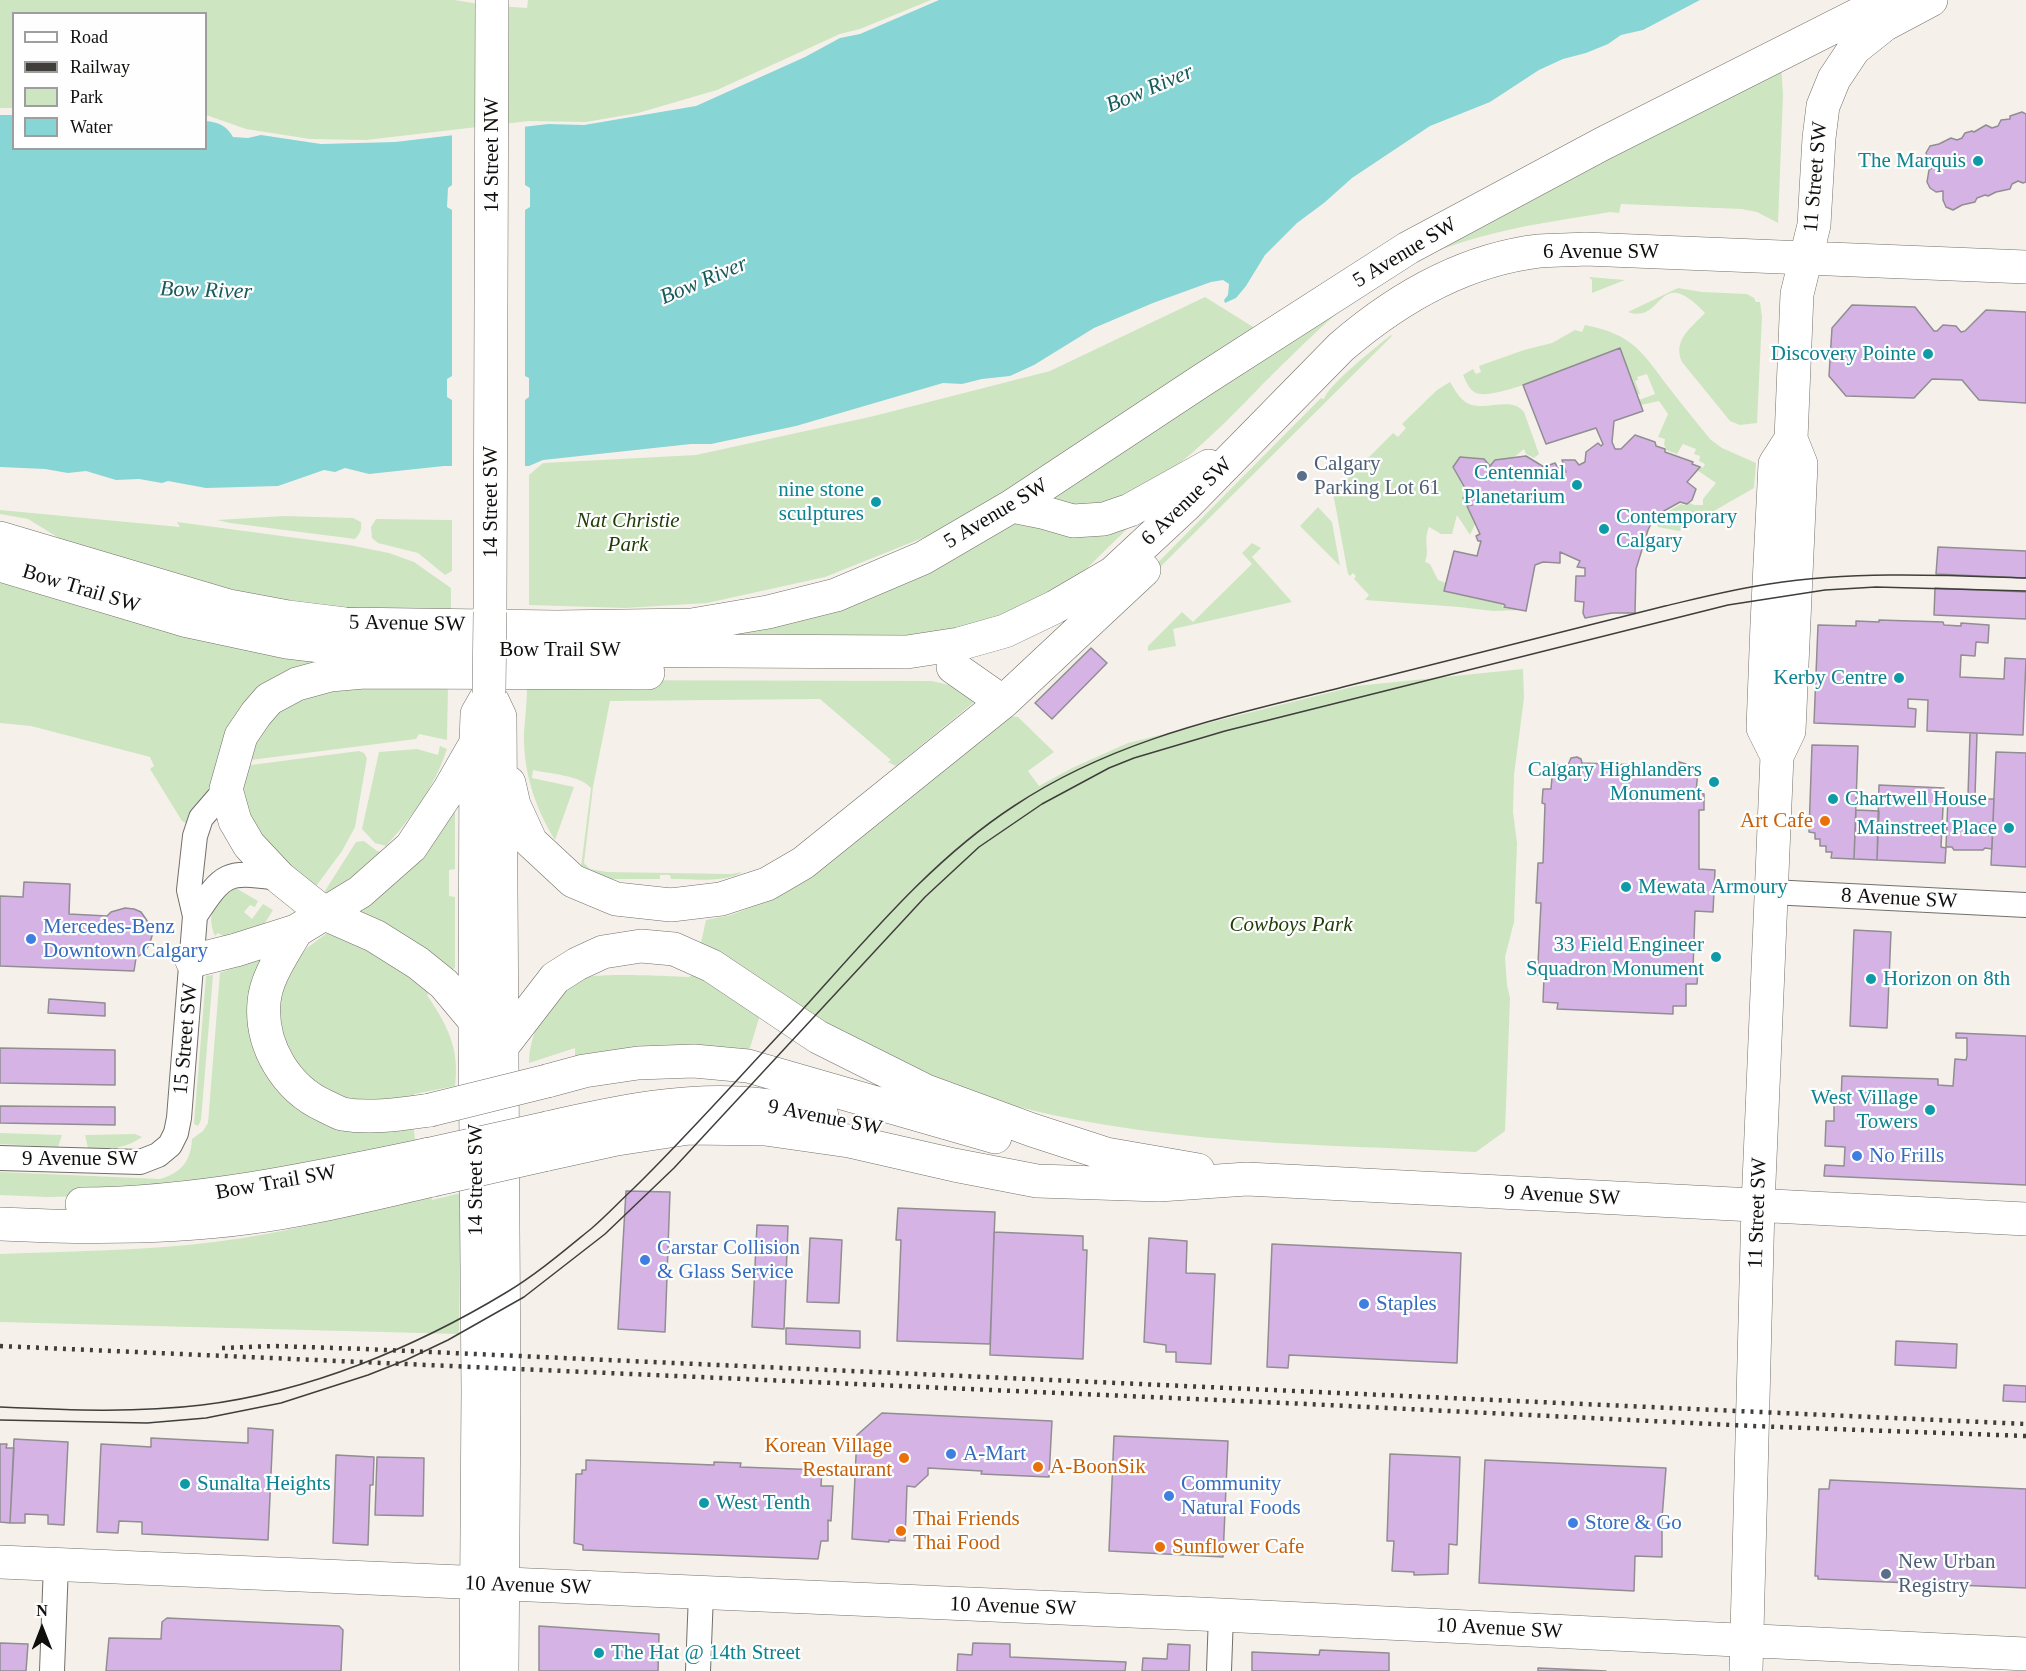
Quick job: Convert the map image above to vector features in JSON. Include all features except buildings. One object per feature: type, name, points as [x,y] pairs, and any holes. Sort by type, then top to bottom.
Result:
[{"type":"main road","name":"5 Avenue SW","points":[[0,538],[229,606],[288,617],[345,624],[557,627],[692,625],[768,612],[836,595],[923,558],[1012,506],[1200,381],[1408,248],[1602,144],[1887,0]]},
{"type":"main road","name":"11 Street SW","points":[[1746,1656],[1758,1206],[1777,756],[1789,731],[1801,464],[1791,439],[1797,294],[1814,225],[1823,106],[1834,79],[1854,49],[1884,25],[1931,0]]},
{"type":"main road","name":"14 Street NW","points":[[487,4],[492,62],[492,310]]},
{"type":"main road","name":"6 Avenue SW","points":[[1113,573],[1185,506],[1341,347],[1366,325],[1398,303],[1436,282],[1479,264],[1538,251],[1585,249],[2026,267]]},
{"type":"main road","name":"14 Street SW","points":[[476,1671],[489,1584],[504,1394],[501,1048],[488,742],[477,714],[489,693],[492,310]]},
{"type":"main road","points":[[1012,506],[1073,521],[1104,519],[1130,510],[1242,447]]},
{"type":"main road","points":[[192,961],[296,931],[360,892],[411,847],[449,790],[488,742],[531,842],[573,881],[616,899],[671,905],[721,899],[766,884],[803,863],[1003,702],[1178,539],[1185,506]]},
{"type":"main road","name":"Bow Trail SW","points":[[0,565],[184,620],[287,642],[346,649],[907,652],[960,644],[1005,631],[1055,607],[1113,573]]},
{"type":"main road","points":[[475,1021],[444,984],[418,963],[375,936],[325,914],[280,879],[249,845],[235,821],[226,789],[241,736],[269,699],[297,684],[330,675],[364,672],[903,672],[953,667],[1023,644],[1056,627],[1105,589],[1113,573]]},
{"type":"main road","points":[[953,667],[1003,702]]},
{"type":"main road","name":"14 Street SW","points":[[488,742],[475,1021],[478,1392],[489,1584],[502,1671]]},
{"type":"main road","points":[[296,931],[272,975],[264,1002],[266,1038],[284,1074],[309,1099],[341,1113],[386,1116],[430,1110],[584,1071],[639,1063],[694,1061],[748,1066],[979,1133],[1060,1152],[1102,1168]]},
{"type":"main road","points":[[501,1048],[555,978],[577,964],[603,952],[641,946],[674,949],[712,966],[818,1037],[926,1091],[1032,1130],[1102,1168]]},
{"type":"main road","name":"9 Avenue SW","points":[[545,1141],[617,1139],[689,1128],[765,1129],[849,1141],[954,1166],[1037,1181],[1102,1168],[1121,1185],[1160,1185],[1247,1179],[2026,1219]]},
{"type":"main road","name":"Bow Trail SW","points":[[0,1224],[102,1226],[187,1224],[245,1219],[324,1205],[432,1167],[545,1141]]},
{"type":"main road","name":"Bow Trail SW","points":[[0,1205],[104,1204],[196,1196],[287,1183],[432,1167]]},
{"type":"main road","name":"10 Avenue SW","points":[[0,1562],[1221,1615],[1746,1656],[2026,1654]]},
{"type":"street","name":"15 Street SW","points":[[158,1155],[170,1145],[179,1118],[195,916],[189,890],[195,836],[201,818],[226,789]]},
{"type":"street","points":[[195,916],[210,893],[227,877],[239,874],[280,879]]},
{"type":"street","name":"8 Avenue SW","points":[[1771,892],[2026,905]]},
{"type":"street","name":"9 Avenue SW","points":[[0,1158],[140,1162],[158,1155]]},
{"type":"street","points":[[52,1671],[56,1564]]},
{"type":"street","points":[[698,1671],[701,1593]]},
{"type":"street","points":[[1219,1671],[1221,1615]]},
{"type":"green space","points":[[0,0],[455,0],[527,8],[528,0],[931,0],[860,29],[840,34],[717,90],[638,113],[586,122],[529,121],[366,140],[310,139],[246,129],[207,115],[207,12],[12,12],[12,108],[0,108]]},
{"type":"green space","points":[[1781,63],[1783,95],[1778,223],[1757,212],[1741,209],[1621,204],[1619,213],[1610,212],[1524,227],[1442,249],[1389,275],[1346,306],[1294,353],[1210,437],[1149,486],[1118,502],[1088,510],[1059,506],[1043,498],[1044,495],[1363,285],[1540,185]]},
{"type":"green space","points":[[1589,277],[1625,280],[1592,293],[1592,280]]},
{"type":"green space","points":[[1678,288],[1702,292],[1747,294],[1756,302],[1760,302],[1762,317],[1757,423],[1740,425],[1730,421],[1682,362],[1681,341],[1705,313],[1689,299],[1678,293],[1669,294],[1640,314],[1628,312]]},
{"type":"green space","name":"Nat Christie Park","points":[[1205,297],[1258,330],[1048,466],[940,531],[825,577],[707,603],[625,608],[529,605],[529,475],[543,463],[696,455],[874,416],[1050,371]]},
{"type":"green space","points":[[1585,325],[1615,334],[1635,346],[1711,440],[1722,448],[1756,463],[1754,488],[1679,531],[1658,527],[1654,519],[1681,504],[1688,502],[1703,505],[1703,499],[1716,483],[1697,470],[1701,466],[1703,468],[1705,464],[1699,461],[1700,456],[1694,454],[1696,449],[1683,444],[1677,454],[1666,450],[1665,439],[1658,437],[1668,414],[1659,401],[1641,405],[1639,400],[1655,394],[1647,374],[1637,377],[1638,380],[1635,381],[1640,394],[1637,395],[1620,348],[1523,385],[1487,394],[1474,392],[1463,375],[1473,369],[1476,374],[1481,372],[1479,366],[1552,343],[1575,330],[1582,332]]},
{"type":"green space","points":[[1391,335],[1089,638],[1086,635],[1321,398],[1324,399],[1343,375]]},
{"type":"green space","points":[[1450,382],[1460,397],[1469,404],[1483,406],[1506,404],[1519,407],[1524,412],[1539,454],[1534,458],[1526,454],[1524,449],[1513,458],[1495,460],[1490,466],[1484,459],[1460,457],[1453,467],[1465,488],[1473,489],[1463,498],[1472,505],[1468,507],[1475,524],[1470,535],[1457,515],[1452,534],[1441,534],[1429,527],[1425,562],[1430,564],[1438,580],[1446,583],[1445,591],[1503,604],[1502,607],[1522,610],[1493,611],[1365,600],[1369,595],[1354,579],[1356,576],[1353,573],[1350,576],[1348,574],[1333,493],[1393,433],[1398,437],[1406,428],[1402,424],[1437,390]]},
{"type":"green space","points":[[1318,507],[1332,522],[1340,566],[1300,526]]},
{"type":"green space","points":[[0,510],[180,527],[177,522],[349,545],[389,553],[414,562],[451,588],[451,612],[304,614],[67,543],[28,519],[0,514]]},
{"type":"green space","points":[[284,516],[353,518],[361,522],[361,529],[355,539],[217,520]]},
{"type":"green space","points":[[376,519],[452,520],[452,571],[445,575],[418,553],[378,543],[372,538],[371,527]]},
{"type":"green space","points":[[1005,521],[1129,527],[1080,575],[1036,604],[932,637],[696,640]]},
{"type":"green space","points":[[1252,543],[1261,548],[1252,557],[1292,602],[1173,629],[1176,646],[1148,651],[1148,646],[1182,612],[1193,622],[1252,564],[1242,553]]},
{"type":"green space","points":[[0,581],[158,629],[239,649],[320,662],[214,783],[188,824],[182,821],[150,769],[154,766],[150,757],[31,726],[0,723]]},
{"type":"green space","name":"Cowboys Park","points":[[1523,669],[1524,698],[1514,775],[1513,812],[1517,843],[1514,922],[1505,957],[1510,998],[1505,1131],[1476,1152],[1208,1138],[1075,1120],[1010,1105],[913,1072],[851,1039],[700,947],[706,920],[731,915],[770,900],[1009,716],[1018,717],[1054,752],[1028,771],[1039,786],[1072,768],[1128,743],[1356,686]]},
{"type":"green space","points":[[551,680],[932,681],[962,688],[979,698],[896,766],[888,762],[891,760],[820,699],[610,701],[593,787],[584,863],[590,869],[607,872],[731,874],[742,872],[727,878],[708,880],[671,879],[670,875],[660,875],[660,879],[604,879],[581,867],[591,788],[580,780],[533,770],[532,778],[574,787],[555,840],[536,802],[528,775],[524,747],[527,686]]},
{"type":"green space","points":[[448,686],[447,740],[419,734],[416,739],[243,761],[273,712],[325,687]]},
{"type":"green space","points":[[440,746],[447,749],[422,801],[386,846],[375,843],[362,829],[379,752],[417,749],[438,755]]},
{"type":"green space","points":[[359,751],[367,758],[355,827],[342,851],[314,889],[258,839],[241,793],[243,766]]},
{"type":"green space","points":[[455,809],[455,869],[449,870],[449,896],[455,897],[455,968],[446,972],[356,913]]},
{"type":"green space","points":[[364,841],[377,851],[386,853],[332,899],[323,894],[356,842]]},
{"type":"green space","points":[[234,887],[258,901],[255,907],[250,905],[244,912],[252,919],[263,904],[273,910],[263,926],[225,937],[218,933],[215,936],[211,920],[214,908],[217,902]]},
{"type":"green space","points":[[327,933],[344,935],[432,991],[427,995],[441,1017],[454,1048],[455,1086],[414,1094],[415,1102],[374,1107],[311,1088],[277,1029],[282,987],[297,960],[307,948]]},
{"type":"green space","points":[[262,957],[266,1068],[413,1123],[415,1139],[419,1146],[94,1196],[0,1195],[0,1172],[160,1179],[179,1170],[190,1154],[192,1139],[203,1131],[208,1123],[220,973]]},
{"type":"green space","points":[[695,973],[761,1012],[749,1051],[575,1061],[575,1048],[529,1063],[532,1041],[544,1014],[579,979],[615,975],[689,977]]},
{"type":"green space","points":[[213,975],[201,1120],[198,1126],[194,1124],[206,976]]},
{"type":"green space","points":[[0,1133],[62,1135],[58,1147],[0,1144]]},
{"type":"green space","points":[[135,1134],[142,1137],[123,1146],[102,1149],[88,1148],[85,1135]]},
{"type":"green space","points":[[461,1193],[459,1334],[0,1322],[0,1254],[134,1249],[214,1242],[296,1228],[431,1195],[432,1200]]},
{"type":"water","name":"Bow River","points":[[939,0],[1700,0],[1643,30],[1621,35],[1608,44],[1563,59],[1539,70],[1490,102],[1430,126],[1352,178],[1297,223],[1265,255],[1236,298],[1225,303],[1229,284],[1223,280],[1211,282],[1094,328],[1034,365],[1010,376],[962,384],[943,383],[796,426],[711,444],[691,444],[543,460],[529,466],[444,466],[369,474],[345,468],[335,472],[324,470],[278,486],[206,488],[168,481],[162,483],[139,479],[116,480],[86,471],[68,473],[45,469],[0,467],[0,115],[12,115],[12,150],[207,150],[207,121],[222,125],[233,137],[248,138],[261,135],[321,144],[395,142],[548,124],[584,125],[696,106],[805,57],[840,38],[860,34]]},
{"type":"pier","points":[[525,124],[525,185],[530,188],[530,207],[525,210],[525,376],[529,378],[529,397],[525,400],[525,469],[452,469],[452,400],[447,397],[447,379],[452,376],[452,210],[447,207],[448,188],[452,185],[452,132]]},
{"type":"tram line","points":[[0,1407],[76,1410],[177,1408],[242,1399],[282,1390],[322,1378],[399,1348],[436,1331],[507,1292],[572,1245],[634,1188],[675,1147],[897,906],[953,853],[1014,806],[1053,783],[1133,746],[1217,719],[1743,588],[1833,577],[1929,575],[2026,578]]},
{"type":"tram line","points":[[0,1420],[147,1423],[206,1418],[281,1403],[368,1375],[406,1360],[448,1340],[524,1297],[605,1234],[674,1168],[925,897],[979,847],[1042,804],[1109,768],[1134,758],[1225,731],[1728,605],[1825,590],[1876,587],[2026,591]]},
{"type":"railway","points":[[0,1346],[1752,1426],[2026,1436]]},
{"type":"railway","points":[[222,1348],[274,1346],[364,1349],[2026,1424]]},
{"type":"place","name":"The Marquis","points":[[1978,161]]},
{"type":"place","name":"Discovery Pointe","points":[[1928,354]]},
{"type":"place","name":"Calgary Parking Lot 61","points":[[1302,476]]},
{"type":"place","name":"Centennial Planetarium","points":[[1577,485]]},
{"type":"place","name":"nine stone sculptures","points":[[876,502]]},
{"type":"place","name":"Contemporary Calgary","points":[[1604,529]]},
{"type":"place","name":"Kerby Centre","points":[[1899,678]]},
{"type":"place","name":"Calgary Highlanders Monument","points":[[1714,782]]},
{"type":"place","name":"Chartwell House","points":[[1833,799]]},
{"type":"place","name":"Art Cafe","points":[[1825,821]]},
{"type":"place","name":"Mainstreet Place","points":[[2009,828]]},
{"type":"place","name":"Mewata Armoury","points":[[1626,887]]},
{"type":"place","name":"Mercedes-Benz Downtown Calgary","points":[[31,939]]},
{"type":"place","name":"33 Field Engineer Squadron Monument","points":[[1716,957]]},
{"type":"place","name":"Horizon on 8th","points":[[1871,979]]},
{"type":"place","name":"West Village Towers","points":[[1930,1110]]},
{"type":"place","name":"No Frills","points":[[1857,1156]]},
{"type":"place","name":"Carstar Collision & Glass Service","points":[[645,1260]]},
{"type":"place","name":"Staples","points":[[1364,1304]]},
{"type":"place","name":"A-Mart","points":[[951,1454]]},
{"type":"place","name":"Korean Village Restaurant","points":[[904,1458]]},
{"type":"place","name":"A-BoonSik","points":[[1038,1467]]},
{"type":"place","name":"Sunalta Heights","points":[[185,1484]]},
{"type":"place","name":"Community Natural Foods","points":[[1169,1496]]},
{"type":"place","name":"West Tenth","points":[[704,1503]]},
{"type":"place","name":"Store & Go","points":[[1573,1523]]},
{"type":"place","name":"Thai Friends Thai Food","points":[[901,1531]]},
{"type":"place","name":"Sunflower Cafe","points":[[1160,1547]]},
{"type":"place","name":"New Urban Registry","points":[[1886,1574]]},
{"type":"place","name":"The Hat @ 14th Street","points":[[599,1653]]}]
